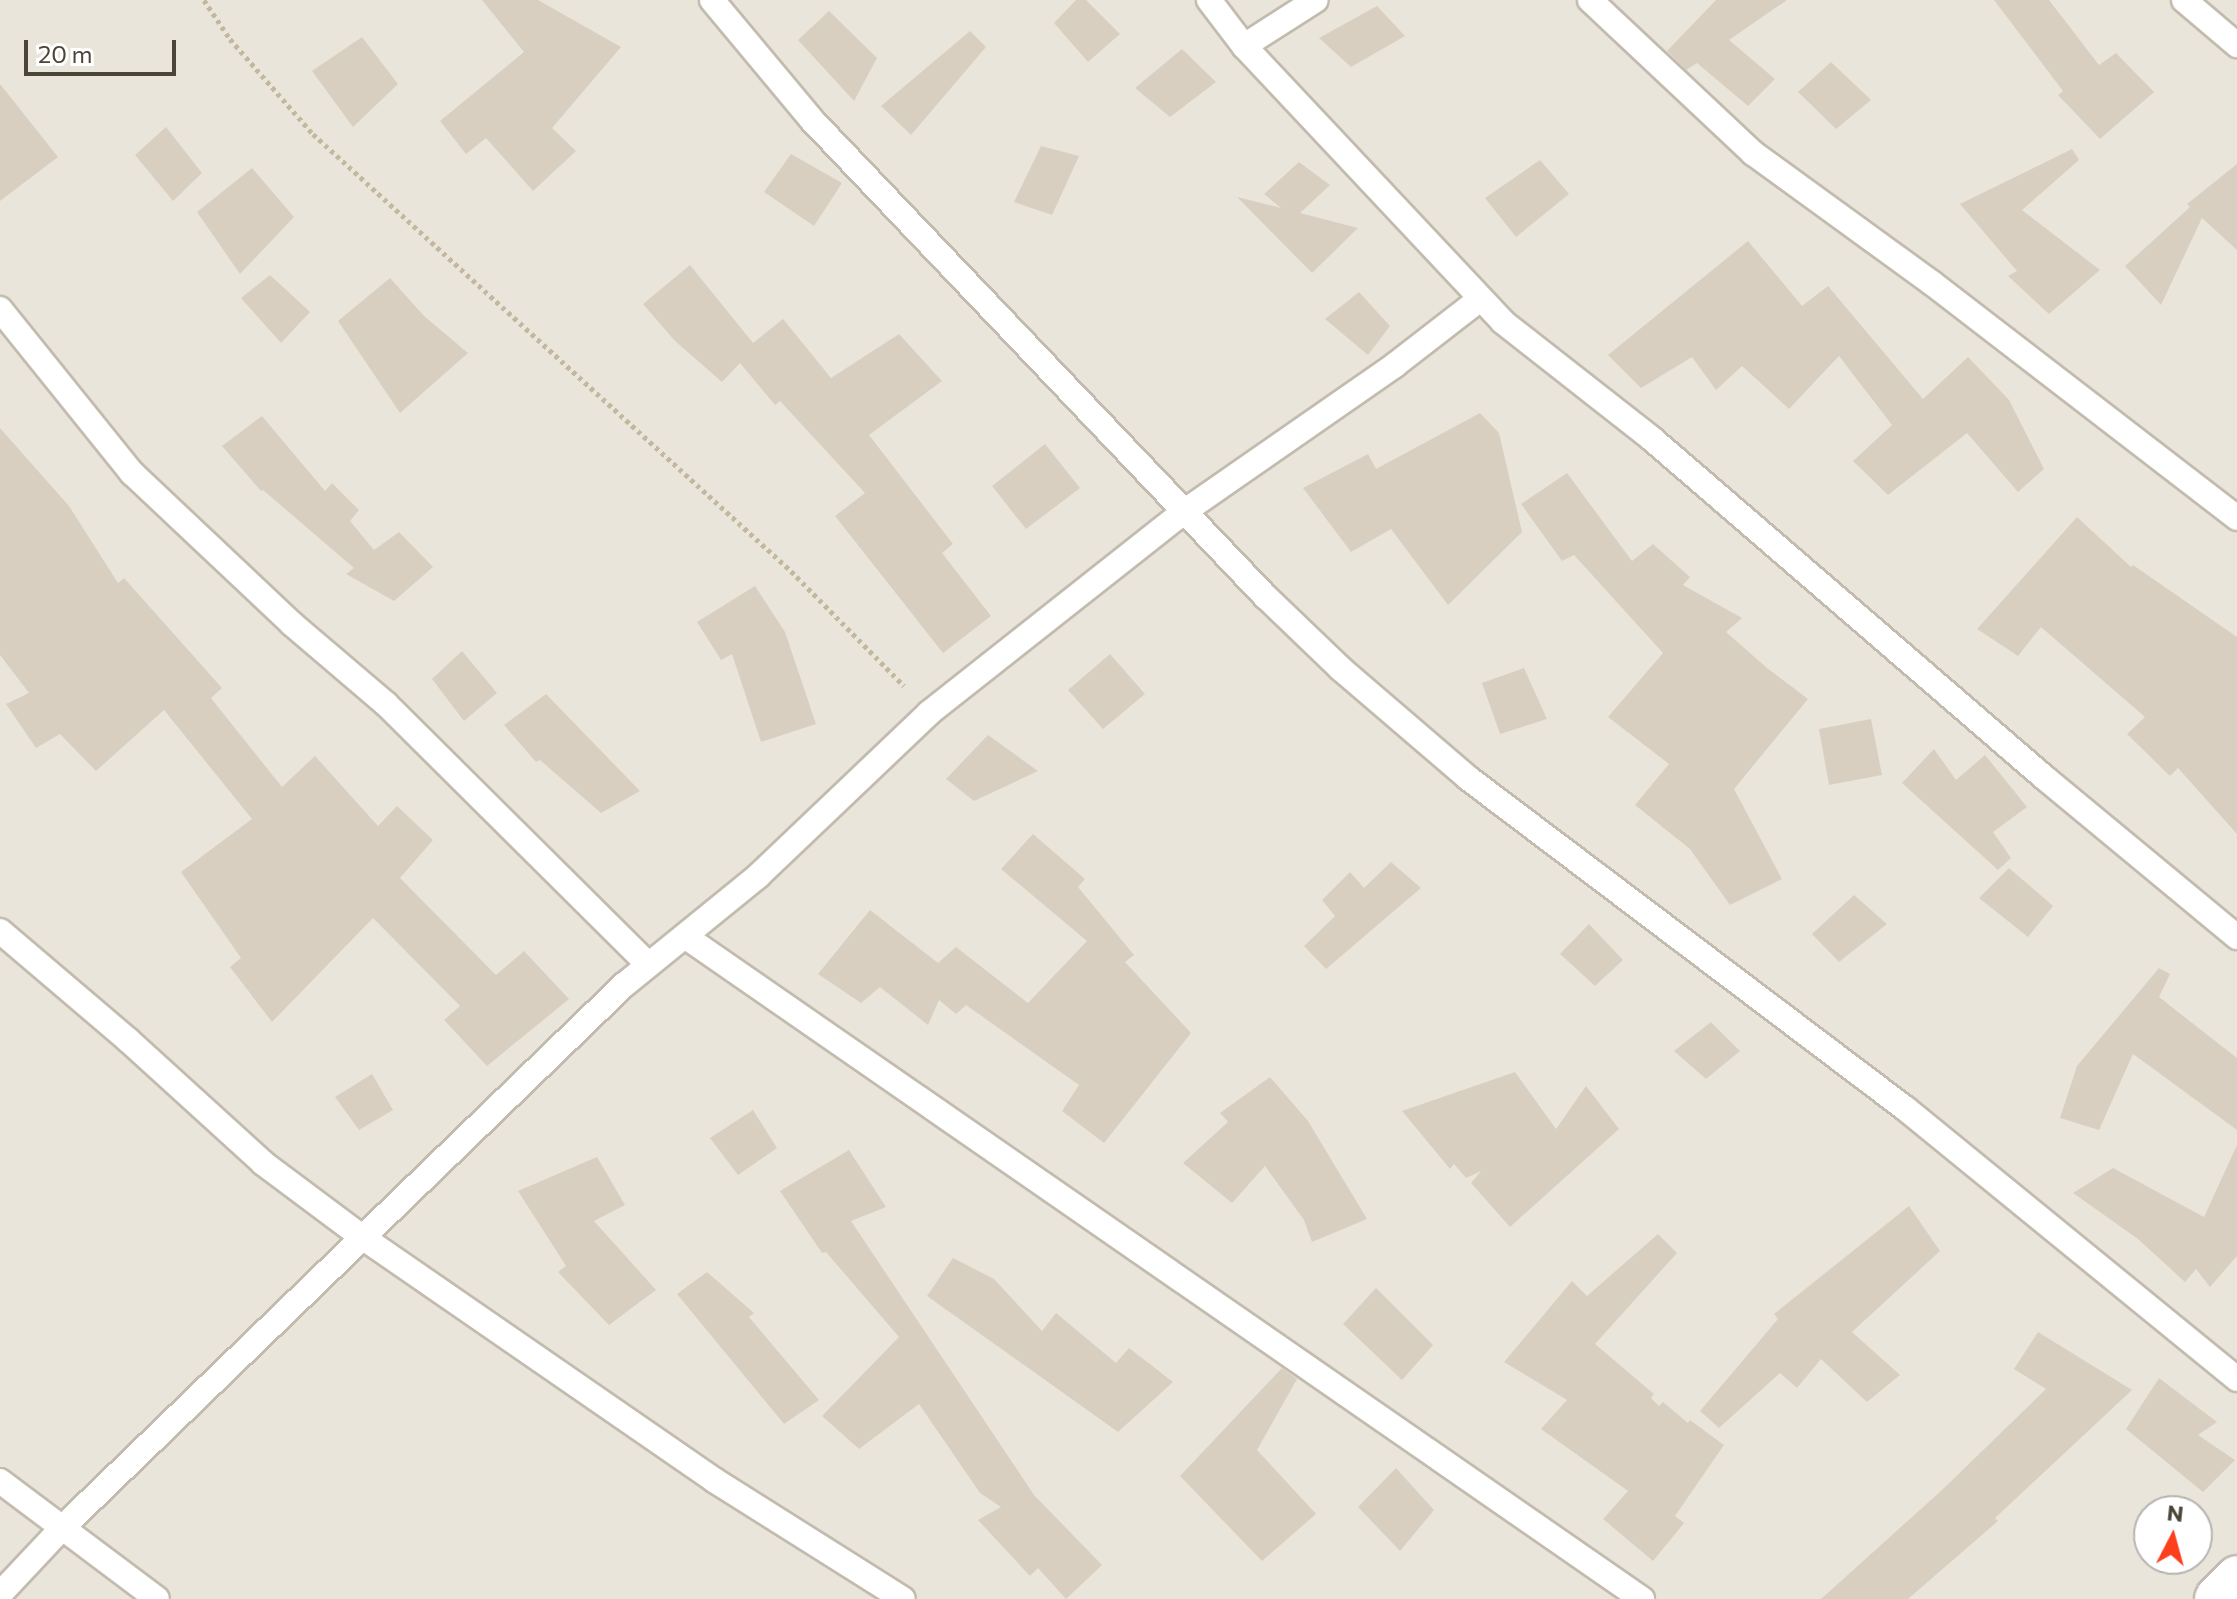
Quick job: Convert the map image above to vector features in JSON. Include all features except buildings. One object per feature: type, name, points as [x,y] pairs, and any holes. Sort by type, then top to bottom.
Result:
[{"type":"street","points":[[2217,1599],[2237,1578]]},
{"type":"lane","points":[[712,0],[811,119],[1185,511],[1341,669],[1468,778],[1794,1021],[2237,1379]]},
{"type":"lane","points":[[1209,0],[1244,46],[1480,299],[1526,343],[1652,439],[2035,769],[2237,937]]},
{"type":"lane","points":[[1244,46],[1316,0]]},
{"type":"lane","points":[[1590,0],[1753,153],[1932,283],[2237,518]]},
{"type":"lane","points":[[2184,0],[2237,45]]},
{"type":"lane","points":[[0,1594],[61,1529],[648,964],[686,937],[780,856],[929,713],[1185,511],[1395,365],[1480,299]]},
{"type":"lane","points":[[0,309],[132,473],[292,624],[386,704],[648,964]]},
{"type":"lane","points":[[0,931],[128,1040],[263,1163],[362,1237],[714,1480],[903,1599]]},
{"type":"lane","points":[[686,937],[1642,1599]]},
{"type":"lane","points":[[0,1481],[157,1599]]},
{"type":"path","points":[[204,0],[230,39],[313,134],[493,302],[791,571],[929,713]]},
{"type":"shaded area","points":[[0,0],[2237,0],[2237,1599],[0,1599]]}]
